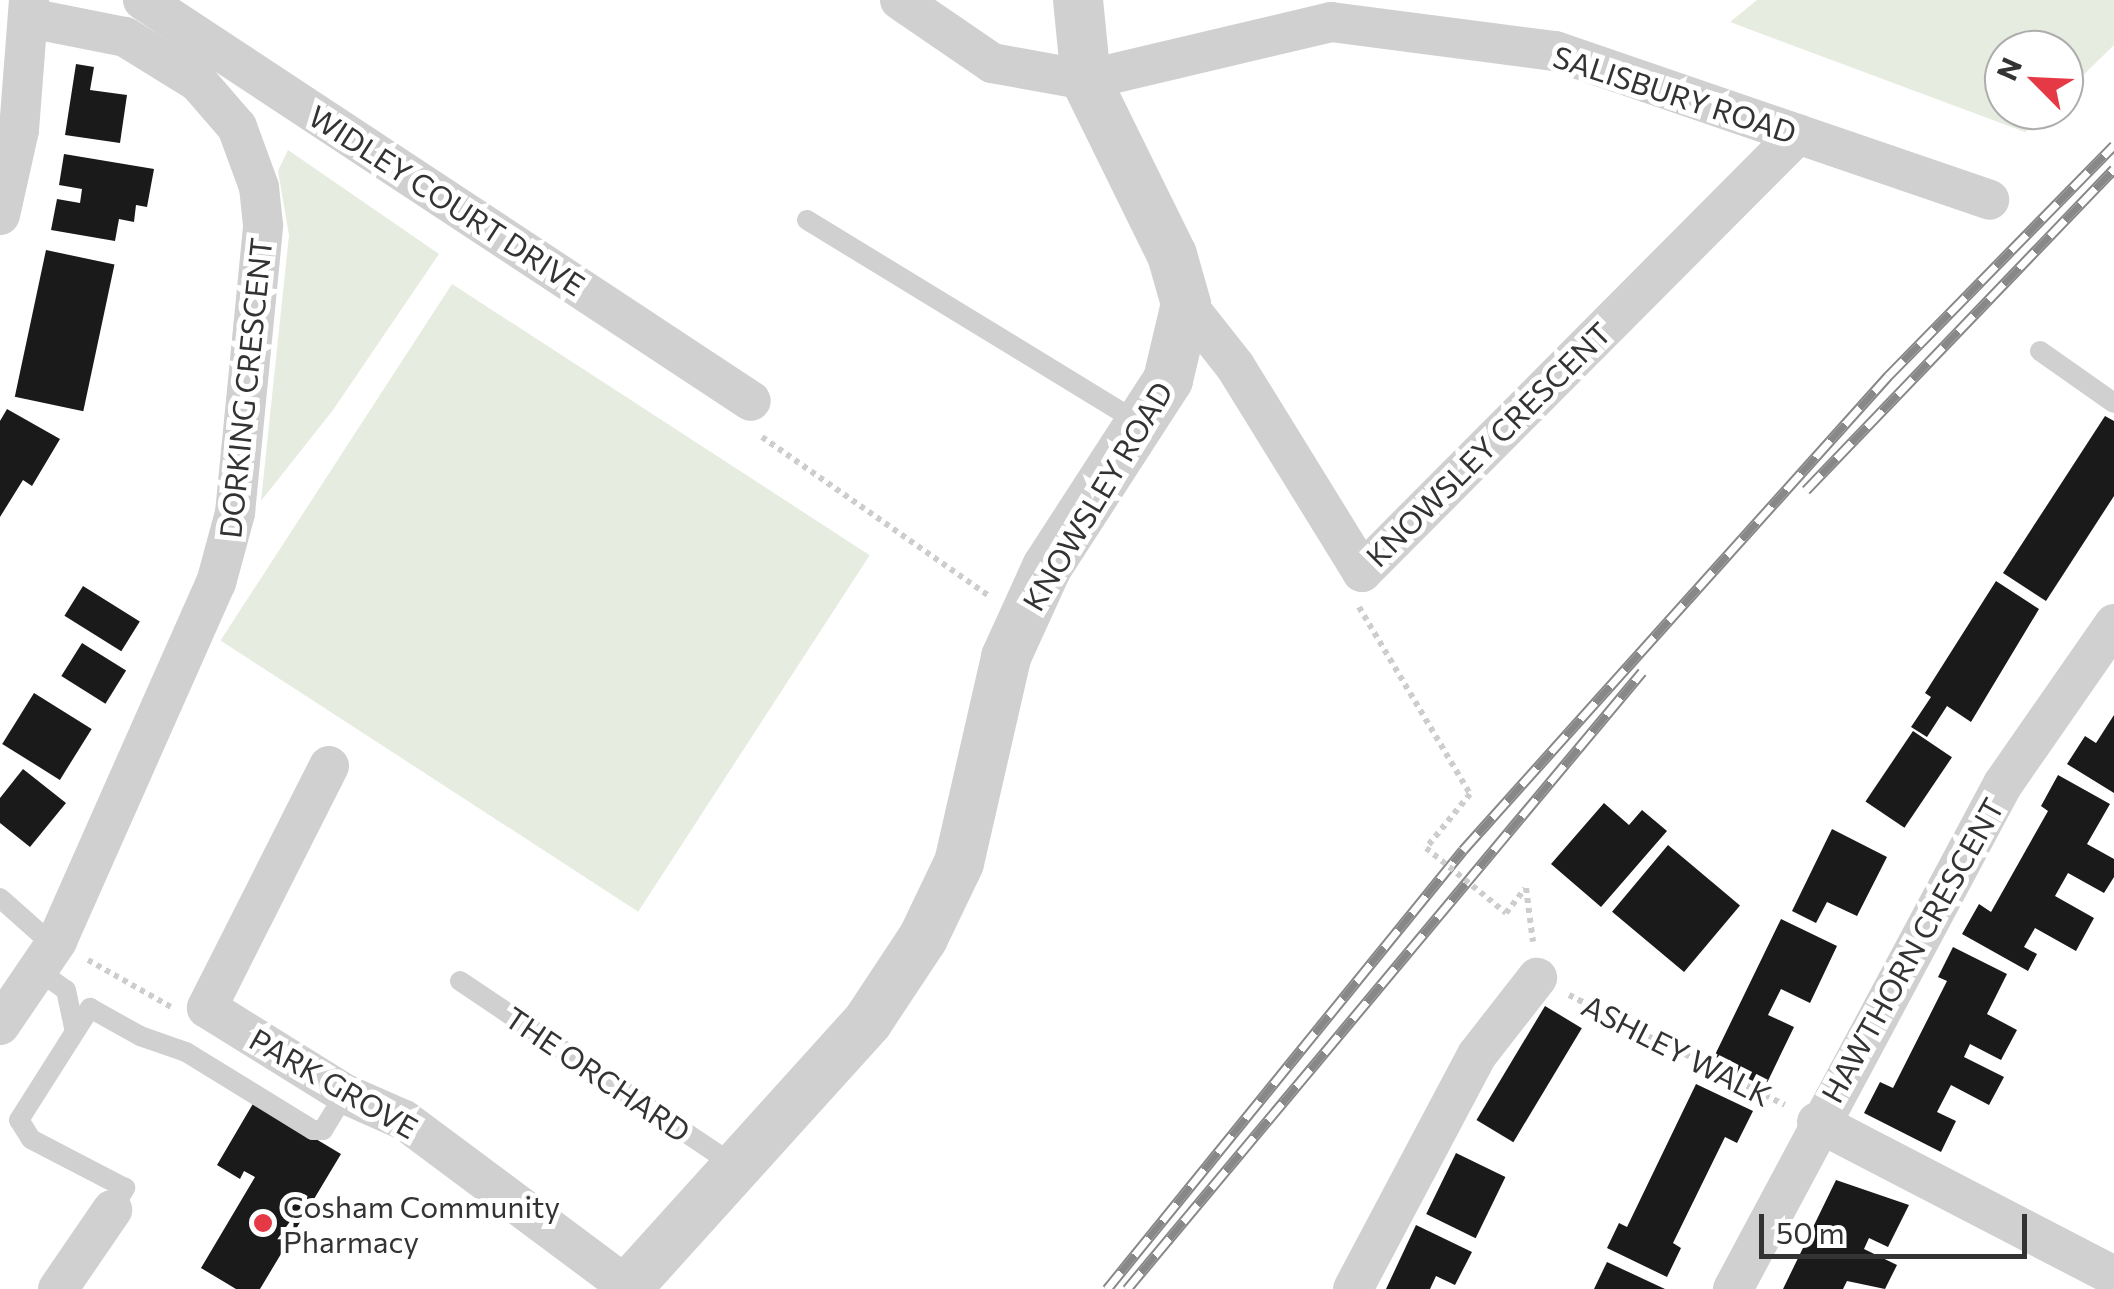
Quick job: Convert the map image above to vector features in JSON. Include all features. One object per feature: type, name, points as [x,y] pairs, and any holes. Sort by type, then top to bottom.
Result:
[{"type":"street","name":"SALISBURY ROAD","points":[[900,0],[992,63],[1086,80],[1331,22],[1555,51],[1989,200]]},
{"type":"street","points":[[1078,0],[1086,80]]},
{"type":"street","points":[[125,37],[145,1]]},
{"type":"street","name":"WIDLEY COURT DRIVE","points":[[145,1],[750,401]]},
{"type":"street","points":[[0,214],[13,69],[29,9]]},
{"type":"street","name":"DORKING CRESCENT","points":[[0,1025],[50,953],[228,546],[261,263],[259,186],[237,126],[183,70],[125,37],[29,9]]},
{"type":"street","name":"KNOWSLEY ROAD","points":[[627,1288],[868,1022],[922,938],[959,863],[1006,658],[1047,568],[1168,380],[1186,304],[1172,255],[1086,80]]},
{"type":"street","name":"KNOWSLEY CRESCENT","points":[[1186,304],[1236,366],[1362,572],[1798,134]]},
{"type":"street","name":"HAWTHORN CRESCENT","points":[[1733,1289],[1817,1122],[2003,784],[2114,624]]},
{"type":"street","points":[[207,1008],[329,766]]},
{"type":"street","points":[[1352,1289],[1477,1055],[1537,978]]},
{"type":"street","name":"PARK GROVE","points":[[207,1008],[345,1094],[404,1120],[627,1288]]},
{"type":"street","points":[[1817,1122],[2114,1276]]},
{"type":"street","points":[[58,1289],[112,1210]]},
{"type":"lane","points":[[807,220],[1140,424]]},
{"type":"lane","points":[[2040,351],[2114,403]]},
{"type":"lane","points":[[0,898],[50,953],[66,990],[74,1029]]},
{"type":"lane","name":"THE ORCHARD","points":[[460,981],[737,1167]]},
{"type":"lane","points":[[112,1210],[125,1188],[31,1139],[18,1120],[74,1029],[96,1008],[140,1036],[186,1052],[314,1130],[324,1130],[345,1094]]},
{"type":"path","points":[[1362,572],[1346,586],[1470,794],[1426,848],[1506,913],[1526,888],[1537,978]]},
{"type":"path","points":[[50,953],[182,1013],[207,1008]]},
{"type":"path","name":"ASHLEY WALK","points":[[1537,978],[1817,1122]]},
{"type":"shaded area","points":[[1757,0],[2114,0],[2114,45],[2084,74],[2084,30],[1984,30],[1984,117],[1730,22]]},
{"type":"shaded area","points":[[288,150],[439,254],[333,410],[261,501],[289,235],[278,171]]},
{"type":"shaded area","points":[[452,284],[870,555],[638,912],[221,640]]},
{"type":"building","points":[[76,64],[94,67],[90,90],[127,95],[120,143],[65,135]]},
{"type":"building","points":[[64,154],[154,169],[147,207],[136,205],[134,222],[119,219],[115,241],[51,230],[57,199],[80,203],[82,189],[59,185]]},
{"type":"building","points":[[46,250],[114,265],[83,411],[15,397]]},
{"type":"building","points":[[7,409],[60,439],[32,486],[23,480],[0,517],[0,421]]},
{"type":"building","points":[[2105,416],[2114,421],[2114,496],[2046,601],[2003,573]]},
{"type":"building","points":[[1996,581],[2039,609],[1971,722],[1947,706],[1927,737],[1911,727],[1931,697],[1925,693]]},
{"type":"building","points":[[83,586],[140,622],[121,651],[64,616]]},
{"type":"building","points":[[82,643],[126,671],[105,704],[61,676]]},
{"type":"building","points":[[34,693],[92,729],[60,780],[2,744]]},
{"type":"building","points":[[2114,715],[2114,793],[2067,764],[2085,736],[2096,743]]},
{"type":"building","points":[[1913,731],[1952,757],[1904,828],[1865,801]]},
{"type":"building","points":[[23,769],[66,803],[30,847],[0,823],[0,798]]},
{"type":"building","points":[[2058,775],[2110,804],[2087,844],[2114,859],[2114,877],[2104,893],[2068,873],[2055,896],[2094,918],[2076,951],[2035,928],[2024,947],[2037,954],[2028,971],[1962,934],[1979,904],[1991,912],[2048,811],[2041,806]]},
{"type":"building","points":[[1604,803],[1629,825],[1642,810],[1667,831],[1601,907],[1551,864]]},
{"type":"building","points":[[1832,829],[1887,857],[1857,916],[1827,902],[1816,923],[1792,911]]},
{"type":"building","points":[[1668,845],[1740,905],[1684,972],[1612,912]]},
{"type":"building","points":[[1781,919],[1837,946],[1810,1003],[1781,989],[1768,1015],[1794,1027],[1765,1087],[1712,1061]]},
{"type":"building","points":[[1953,947],[2007,974],[1987,1014],[2017,1030],[2001,1060],[1970,1044],[1964,1057],[2004,1077],[1989,1105],[1951,1085],[1937,1112],[1956,1121],[1941,1152],[1864,1113],[1880,1082],[1893,1088],[1947,981],[1938,977]]},
{"type":"building","points":[[1545,1006],[1582,1028],[1513,1142],[1476,1120]]},
{"type":"building","points":[[1696,1084],[1753,1111],[1737,1143],[1725,1137],[1673,1243],[1681,1248],[1667,1277],[1607,1248],[1619,1223],[1627,1227]]},
{"type":"building","name":"Cosham Community Pharmacy","points":[[254,1102],[341,1154],[260,1289],[236,1289],[201,1268],[255,1177],[244,1171],[240,1179],[217,1165]]},
{"type":"building","points":[[1456,1153],[1505,1177],[1476,1238],[1426,1214]]},
{"type":"building","points":[[1836,1180],[1909,1205],[1888,1247],[1869,1238],[1864,1249],[1897,1265],[1885,1289],[1847,1281],[1843,1289],[1783,1289]]},
{"type":"building","points":[[1416,1225],[1472,1252],[1455,1285],[1436,1276],[1430,1289],[1386,1289]]},
{"type":"building","points":[[1607,1262],[1665,1289],[1594,1289]]},
{"type":"railway","points":[[1107,1289],[1463,850],[1888,376],[2114,145]]},
{"type":"railway","points":[[1806,490],[2114,169]]},
{"type":"railway","points":[[1127,1289],[1642,672]]},
{"type":"place","name":"Cosham Community Pharmacy","points":[[263,1223]]}]
